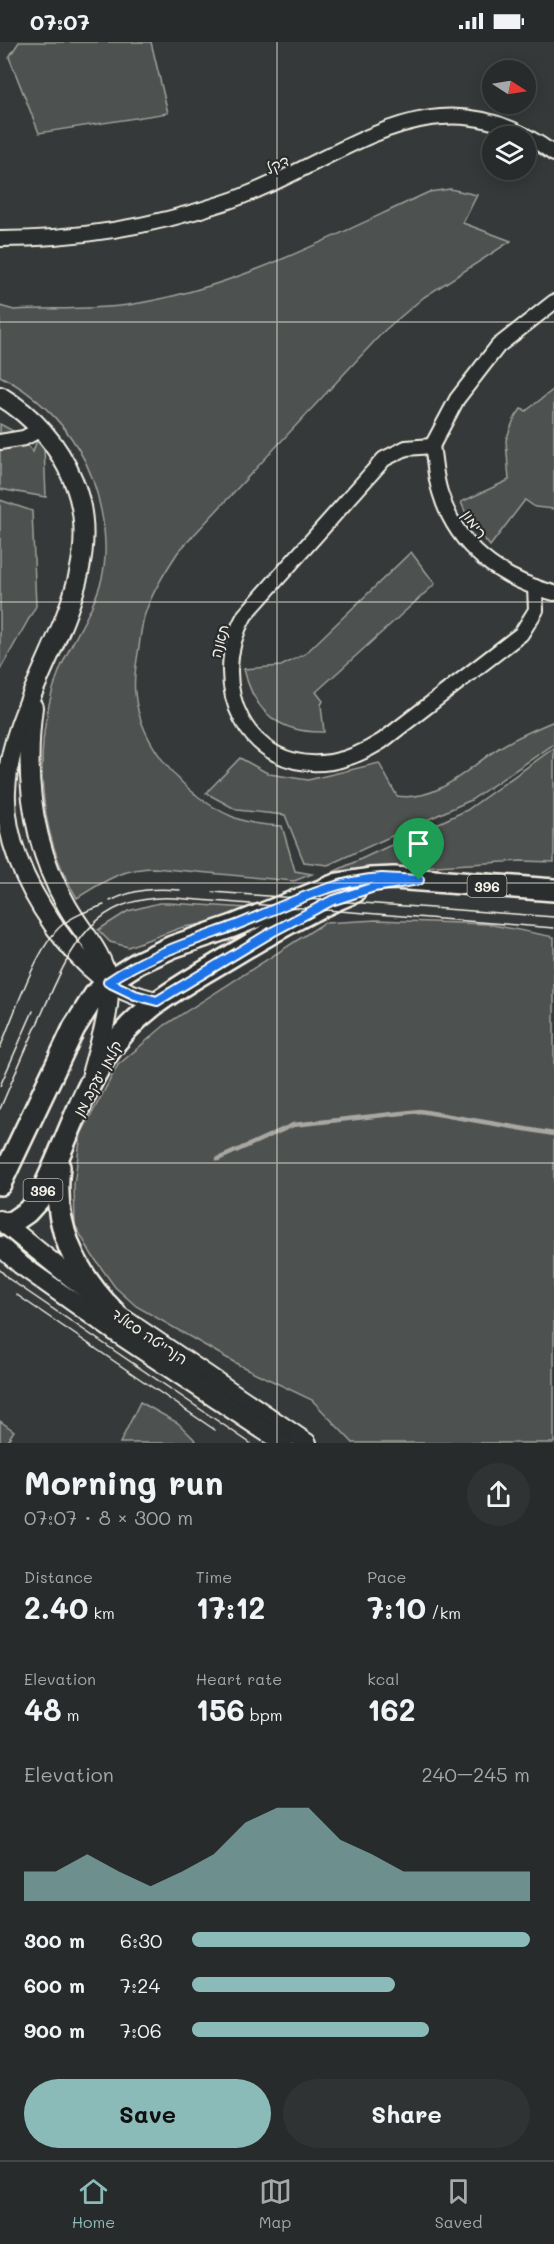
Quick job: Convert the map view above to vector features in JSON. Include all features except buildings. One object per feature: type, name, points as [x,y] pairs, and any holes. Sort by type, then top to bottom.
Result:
[{"type":"main road","points":[[0,396],[22,410],[57,448],[70,471],[78,492],[85,531],[84,550],[75,588],[20,722],[10,759],[6,793],[10,834],[27,880],[48,917],[81,961],[108,982],[135,995],[157,1001]]},
{"type":"main road","points":[[40,672],[33,706],[30,743],[35,824],[53,880],[74,918],[99,955],[108,982],[105,1016],[88,1088]]},
{"type":"main road","name":"קלמן יעקב מן","points":[[0,1184],[74,1028],[90,1002],[108,982],[138,963],[172,947],[233,926],[338,884],[382,878],[554,890]]},
{"type":"main road","name":"קלמן יעקב מן","points":[[3,1225],[27,1212],[38,1200],[88,1088],[116,1042],[129,1026],[157,1001],[272,932],[331,901],[365,889],[419,880]]},
{"type":"main road","points":[[64,1143],[57,1193],[65,1237],[86,1279],[115,1314]]},
{"type":"main road","name":"הנרייטה סאלד","points":[[3,1225],[115,1314],[307,1443]]},
{"type":"main road","name":"הנרייטה סאלד","points":[[0,1246],[21,1265],[117,1333],[283,1443]]},
{"type":"street","name":"דקל","points":[[0,239],[85,234],[143,225],[198,212],[280,181],[376,133],[406,122],[435,116],[473,116],[491,120],[527,135],[554,154]]},
{"type":"street","points":[[432,446],[457,399],[498,346],[554,302]]},
{"type":"street","points":[[0,442],[24,438],[41,429]]},
{"type":"street","name":"תאנה","points":[[432,446],[406,448],[384,459],[246,615],[233,640],[228,669],[232,698],[245,726],[267,748],[292,760],[311,763],[331,762],[357,755],[381,741],[521,634],[536,610],[535,587]]},
{"type":"street","name":"רימון","points":[[432,446],[440,494],[448,515],[460,535],[471,549],[497,570],[512,579],[535,587]]},
{"type":"street","points":[[535,587],[554,593]]},
{"type":"shaded area","points":[[19,42],[151,42],[168,113],[39,133],[9,57]]},
{"type":"shaded area","points":[[450,189],[477,195],[463,223],[511,241],[424,297],[385,330],[178,552],[154,592],[142,626],[135,673],[135,693],[146,732],[156,750],[183,783],[216,808],[245,821],[282,826],[295,871],[312,874],[294,881],[154,868],[133,870],[114,877],[77,898],[63,872],[46,816],[42,756],[51,697],[60,669],[89,613],[102,578],[104,530],[92,479],[72,439],[45,407],[0,376],[0,306],[14,310],[99,308],[168,297],[244,274],[319,243],[429,192]]},
{"type":"shaded area","points":[[554,389],[554,509],[535,507],[525,500],[490,546],[468,518],[461,502],[509,480],[506,440],[514,419],[521,409],[526,411]]},
{"type":"shaded area","points":[[43,422],[46,497],[0,489],[0,424],[17,433],[33,452]]},
{"type":"shaded area","points":[[0,500],[32,511],[36,606],[0,670]]},
{"type":"shaded area","points":[[411,552],[435,584],[316,692],[323,701],[321,705],[324,732],[294,729],[282,724],[262,709],[255,698],[244,669],[281,666],[305,654]]},
{"type":"shaded area","points":[[554,721],[554,744],[471,800],[328,865],[304,862],[285,815],[237,810],[206,793],[240,758],[269,774],[308,780],[379,763],[397,796],[426,794],[452,782],[506,744]]},
{"type":"shaded area","points":[[554,748],[554,862],[521,861],[333,872],[467,810]]},
{"type":"shaded area","points":[[159,903],[248,908],[247,912],[213,923],[183,927],[128,947],[110,942],[98,930],[128,911]]},
{"type":"shaded area","points":[[376,920],[488,924],[554,937],[554,1443],[353,1443],[312,1400],[239,1365],[136,1306],[115,1287],[92,1255],[75,1225],[74,1185],[81,1134],[118,1065],[165,1025],[324,923]]},
{"type":"shaded area","points":[[140,1402],[178,1423],[198,1443],[120,1443]]},
{"type":"shaded area","points":[[0,1421],[14,1431],[6,1443],[0,1443]]},
{"type":"waterway","points":[[218,1159],[293,1125],[420,1111],[554,1134]]},
{"type":"tram line","points":[[110,901],[144,890],[180,890]]},
{"type":"tram line","points":[[213,892],[554,917]]},
{"type":"tram line","points":[[0,1109],[53,988],[75,946],[104,915],[123,905],[146,899],[174,898],[554,928]]},
{"type":"tram line","points":[[0,1048],[26,982],[52,935],[72,918],[104,905]]},
{"type":"tram line","points":[[0,1086],[33,1011]]},
{"type":"tram line","points":[[0,1270],[9,1279],[250,1443]]},
{"type":"tram line","points":[[17,1295],[215,1430]]},
{"type":"route","points":[[382,878],[419,880],[357,891],[331,901],[272,932],[157,1001],[126,992],[108,982],[138,963],[172,947],[233,926],[338,884],[382,878]]}]
